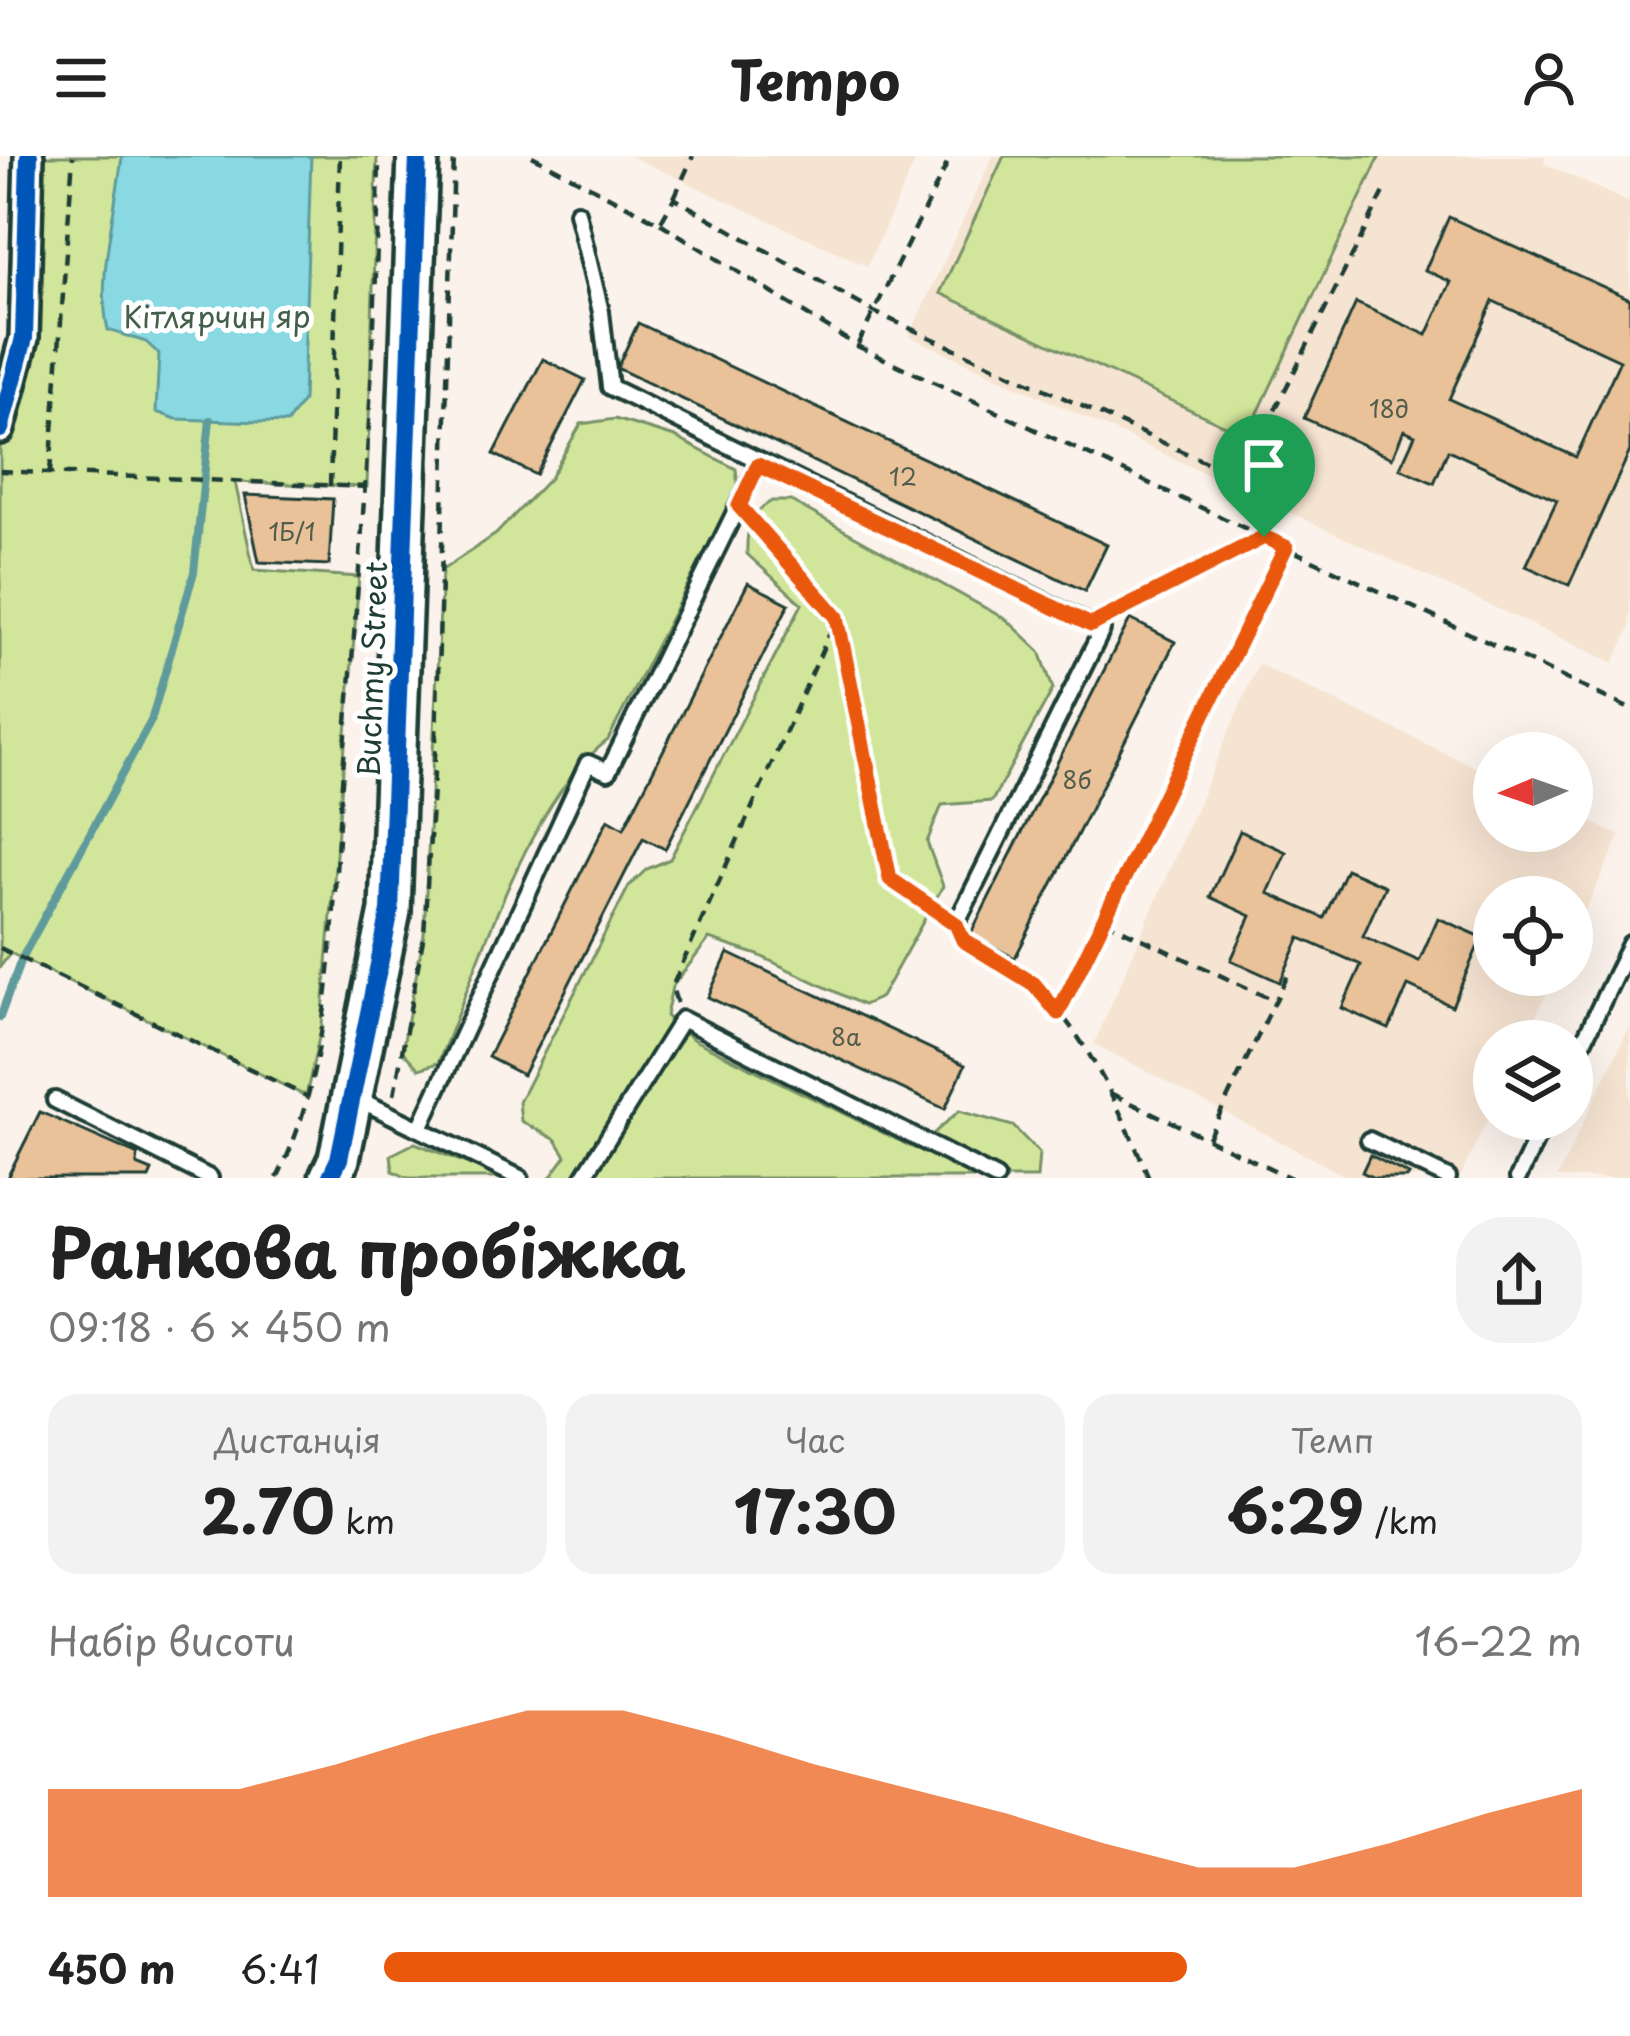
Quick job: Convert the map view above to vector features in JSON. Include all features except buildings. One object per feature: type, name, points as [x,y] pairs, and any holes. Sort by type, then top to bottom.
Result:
[{"type":"street","points":[[0,429],[24,338],[29,156]]},
{"type":"street","name":"Buchmy Street","points":[[330,1178],[390,911],[418,156]]},
{"type":"lane","points":[[577,212],[602,312],[610,387],[758,465],[1102,630],[956,924]]},
{"type":"lane","points":[[420,1129],[588,763],[608,772],[758,465]]},
{"type":"lane","points":[[1593,1021],[1630,944]]},
{"type":"lane","points":[[583,1178],[682,1019],[996,1178]]},
{"type":"lane","points":[[352,1095],[520,1178]]},
{"type":"lane","points":[[56,1100],[210,1178]]},
{"type":"lane","points":[[1518,1178],[1536,1140]]},
{"type":"lane","points":[[1369,1141],[1448,1178]]},
{"type":"path","points":[[50,473],[73,156]]},
{"type":"path","points":[[330,486],[340,156]]},
{"type":"path","points":[[277,1178],[296,1138],[322,1024],[367,487],[380,156]]},
{"type":"path","points":[[391,1114],[426,913],[451,357],[454,156]]},
{"type":"path","points":[[532,156],[661,223],[857,346],[1630,709]]},
{"type":"path","points":[[661,223],[692,156]]},
{"type":"path","points":[[857,346],[951,156]]},
{"type":"path","points":[[674,198],[874,312],[1241,478],[1387,186]]},
{"type":"path","points":[[0,471],[367,487]]},
{"type":"path","points":[[739,506],[837,617],[890,879],[956,924],[963,940],[1034,984],[1112,1094],[1149,1178]]},
{"type":"path","points":[[1091,625],[1264,537]]},
{"type":"path","points":[[1058,1013],[1286,547]]},
{"type":"path","points":[[682,1019],[672,987],[837,617]]},
{"type":"path","points":[[1104,920],[1275,1000]]},
{"type":"path","points":[[2,948],[306,1096]]},
{"type":"path","points":[[1208,1139],[1290,970]]},
{"type":"path","points":[[1112,1094],[1291,1178]]},
{"type":"shaded area","points":[[630,156],[918,156],[867,266]]},
{"type":"shaded area","points":[[993,156],[1546,156],[1544,163],[1630,203],[1630,628],[1614,663],[909,336]]},
{"type":"shaded area","points":[[1258,664],[1473,766],[1473,852],[1593,852],[1593,823],[1620,836],[1593,894],[1593,876],[1473,876],[1473,996],[1545,996],[1534,1020],[1473,1020],[1473,1140],[1478,1140],[1460,1178],[1349,1178],[1094,1044]]},
{"type":"shaded area","points":[[1630,1025],[1630,1178],[1557,1178],[1575,1140],[1593,1140],[1593,1103]]},
{"type":"green space","name":"Кітлярчин яр","points":[[29,156],[377,156],[367,487],[235,482],[254,570],[359,577],[322,1024],[306,1096],[2,949],[9,955],[0,967],[0,429],[10,394]]},
{"type":"green space","points":[[1004,156],[1380,156],[1247,436],[940,293]]},
{"type":"green space","points":[[615,419],[675,437],[736,469],[738,487],[608,740],[579,767],[529,844],[438,1063],[419,1069],[402,1051],[424,934],[442,570],[496,534],[550,478],[581,424]]},
{"type":"green space","points":[[772,501],[791,501],[1007,620],[1040,651],[1053,689],[992,801],[942,805],[927,842],[943,886],[881,997],[863,1005],[758,955],[709,939],[672,987],[666,1016],[694,1040],[916,1149],[959,1111],[1013,1126],[1039,1153],[1037,1178],[550,1178],[566,1156],[556,1140],[521,1121],[519,1102],[629,886],[647,869],[670,859],[802,604],[747,554],[751,523]]},
{"type":"green space","points":[[415,1143],[504,1178],[408,1178],[393,1171],[391,1155]]},
{"type":"water","points":[[122,156],[311,156],[303,401],[287,423],[176,419],[156,412],[159,354],[146,342],[108,330],[105,310],[106,267]]},
{"type":"waterway","points":[[0,1017],[21,960],[151,721],[194,572],[210,420]]},
{"type":"cycle path","points":[[0,429],[24,338],[29,156]]},
{"type":"cycle path","points":[[330,1178],[339,1159],[390,911],[418,156]]},
{"type":"route","points":[[758,465],[1091,625],[1264,537],[1286,547],[1058,1013],[1034,984],[963,940],[956,924],[890,879],[837,617],[739,506],[758,465]]}]
